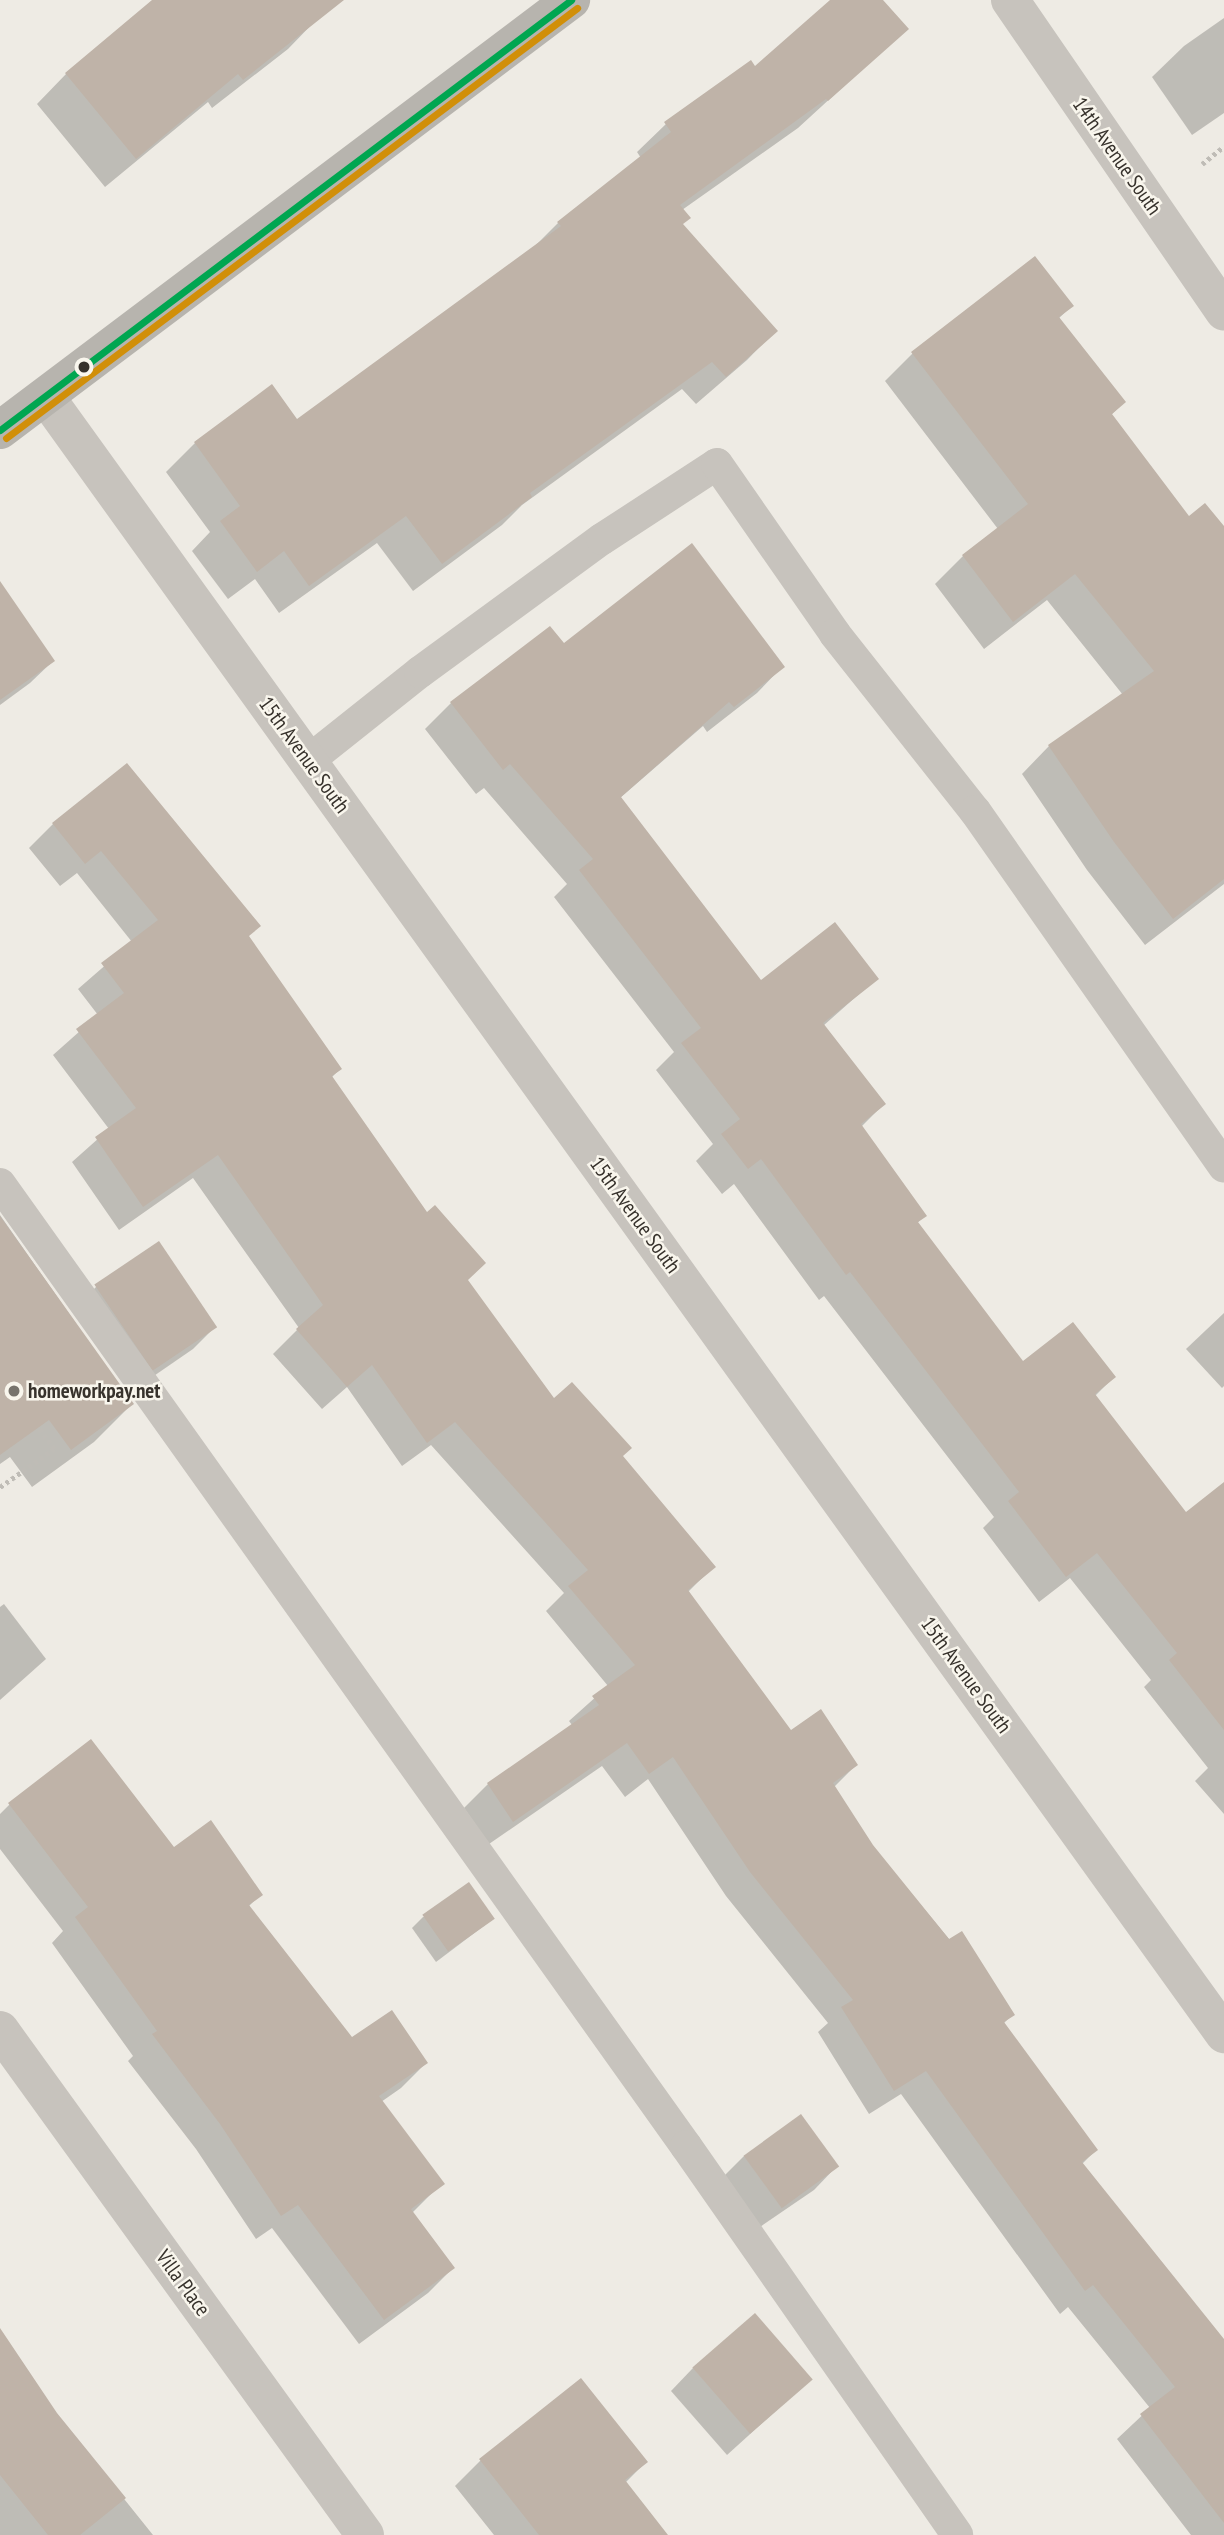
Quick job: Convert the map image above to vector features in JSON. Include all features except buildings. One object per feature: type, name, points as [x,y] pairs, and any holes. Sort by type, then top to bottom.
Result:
[{"type":"street","points":[[0,430],[571,0]]},
{"type":"street","name":"14th Avenue South","points":[[1010,0],[1224,311]]},
{"type":"street","name":"15th Avenue South","points":[[46,397],[1224,2034]]},
{"type":"street","name":"Villa Place","points":[[0,2030],[365,2535]]},
{"type":"lane","points":[[308,761],[421,672],[602,539],[717,464],[835,634],[975,811],[1224,1166]]},
{"type":"lane","points":[[0,1184],[686,2146],[957,2535]]},
{"type":"path","points":[[1202,164],[1224,146]]},
{"type":"path","points":[[0,1487],[54,1449],[38,1427]]},
{"type":"transit line","points":[[0,430],[571,0]]},
{"type":"transit line","points":[[6,438],[577,8]]},
{"type":"place","name":"homeworkpay.net","points":[[14,1391]]}]
